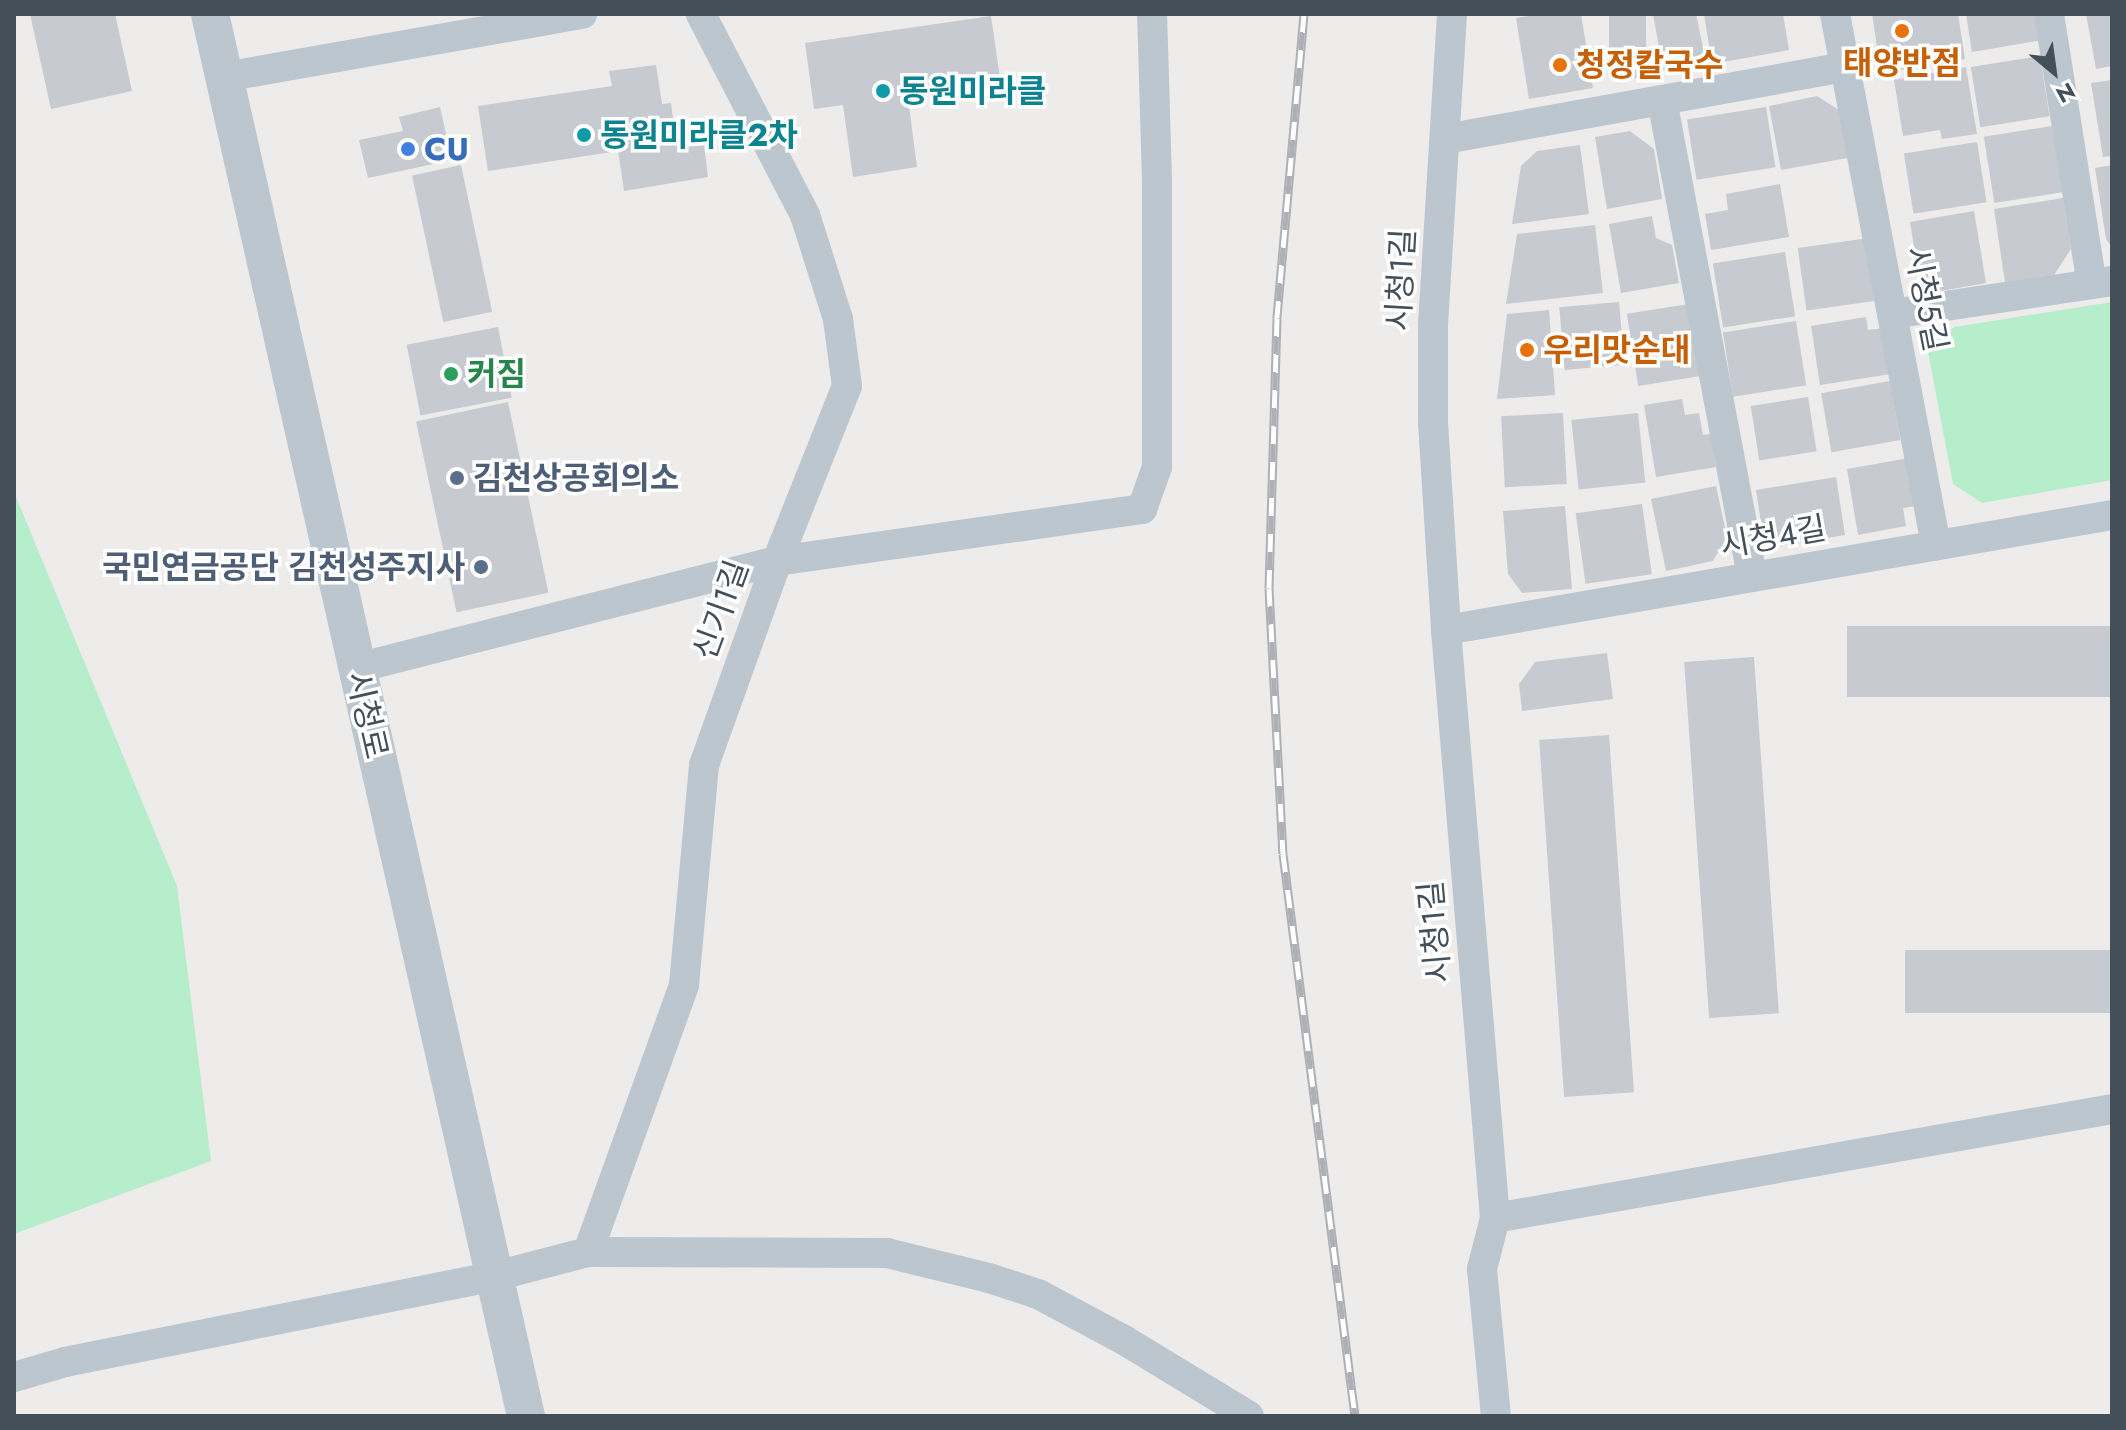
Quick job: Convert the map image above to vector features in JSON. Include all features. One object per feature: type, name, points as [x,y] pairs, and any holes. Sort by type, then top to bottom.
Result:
[{"type":"street","name":"시청로","points":[[210,14],[526,1416]]},
{"type":"street","points":[[224,77],[582,14]]},
{"type":"street","name":"신기1길","points":[[588,1252],[684,985],[704,765],[777,561],[847,386],[838,319],[805,215],[701,14]]},
{"type":"street","points":[[357,668],[777,561],[1142,509],[1157,467],[1157,180],[1152,14]]},
{"type":"street","name":"시청1길","points":[[1452,14],[1433,324],[1433,422],[1446,630],[1495,1218],[1482,1269],[1496,1416]]},
{"type":"street","name":"시청5길","points":[[1835,14],[1936,545]]},
{"type":"street","points":[[1892,314],[2102,282],[2049,14]]},
{"type":"street","points":[[1445,139],[1845,67]]},
{"type":"street","points":[[1662,100],[1752,577]]},
{"type":"street","name":"시청4길","points":[[1446,630],[2112,515]]},
{"type":"street","points":[[1495,1218],[2112,1109]]},
{"type":"street","points":[[14,1377],[65,1362],[495,1276],[588,1252],[887,1253],[1038,1294],[1081,1316],[1249,1416]]},
{"type":"green space","points":[[2112,302],[2112,480],[1982,503],[1953,484],[1928,352],[1954,327]]},
{"type":"green space","points":[[14,492],[177,886],[211,1161],[14,1234]]},
{"type":"building","points":[[30,14],[115,14],[132,91],[51,109]]},
{"type":"building","points":[[1581,14],[1593,88],[1529,99],[1516,18]]},
{"type":"building","points":[[1609,14],[1646,14],[1646,78],[1609,78]]},
{"type":"building","points":[[1653,14],[1696,14],[1706,62],[1663,69]]},
{"type":"building","points":[[1704,14],[1783,14],[1789,50],[1712,64]]},
{"type":"building","points":[[1872,14],[1958,14],[1965,59],[1881,73]]},
{"type":"building","points":[[1966,14],[2039,14],[2043,40],[1972,52]]},
{"type":"building","points":[[2086,14],[2112,14],[2112,66],[2096,69]]},
{"type":"building","name":"동원미라클","points":[[991,16],[1001,85],[908,98],[917,167],[853,177],[843,105],[814,109],[805,43]]},
{"type":"building","points":[[2040,56],[2050,116],[1980,127],[1971,67]]},
{"type":"building","name":"동원미라클2차","points":[[656,65],[662,104],[671,103],[674,125],[683,124],[687,147],[704,145],[708,177],[624,191],[618,151],[488,171],[478,106],[612,86],[609,71]]},
{"type":"building","points":[[1966,67],[1977,134],[1942,139],[1940,130],[1903,136],[1894,80]]},
{"type":"building","points":[[2112,80],[2112,156],[2103,157],[2091,83]]},
{"type":"building","points":[[1817,96],[1845,114],[1853,157],[1781,170],[1769,106]]},
{"type":"building","points":[[440,107],[452,160],[368,178],[359,140],[403,131],[399,117]]},
{"type":"building","points":[[1766,107],[1776,167],[1697,180],[1687,120]]},
{"type":"building","points":[[2052,126],[2062,192],[1994,203],[1984,137]]},
{"type":"building","points":[[1630,131],[1654,149],[1662,199],[1607,209],[1595,137]]},
{"type":"building","points":[[1977,142],[1987,202],[1913,214],[1904,154]]},
{"type":"building","points":[[1580,145],[1589,214],[1512,224],[1521,166],[1537,151]]},
{"type":"building","points":[[461,165],[492,312],[443,322],[412,175]]},
{"type":"building","points":[[2112,165],[2112,247],[2106,239],[2095,168]]},
{"type":"building","points":[[1780,184],[1789,237],[1711,250],[1705,214],[1728,210],[1726,194]]},
{"type":"building","points":[[2063,198],[2071,249],[2054,275],[2005,282],[1994,209]]},
{"type":"building","points":[[1974,211],[1986,283],[1941,291],[1919,278],[1910,222]]},
{"type":"building","points":[[1652,216],[1656,238],[1672,245],[1679,283],[1621,293],[1609,224]]},
{"type":"building","points":[[1595,225],[1603,293],[1506,304],[1517,234]]},
{"type":"building","points":[[1869,238],[1878,300],[1806,310],[1798,248]]},
{"type":"building","points":[[1785,252],[1795,316],[1723,328],[1713,263]]},
{"type":"building","points":[[1619,302],[1624,365],[1565,370],[1559,307]]},
{"type":"building","points":[[1689,304],[1700,376],[1638,386],[1627,314]]},
{"type":"building","points":[[1549,310],[1555,395],[1497,399],[1507,314]]},
{"type":"building","points":[[1866,317],[1868,330],[1884,328],[1891,374],[1820,385],[1811,326]]},
{"type":"building","points":[[1796,321],[1806,385],[1733,397],[1723,333]]},
{"type":"building","points":[[498,327],[512,398],[420,415],[407,345]]},
{"type":"building","points":[[1890,381],[1900,440],[1831,452],[1821,393]]},
{"type":"building","points":[[1808,397],[1817,451],[1759,460],[1751,406]]},
{"type":"building","points":[[1682,399],[1685,415],[1699,413],[1703,435],[1711,434],[1716,467],[1656,477],[1644,405]]},
{"type":"building","points":[[508,402],[549,593],[457,612],[416,422]]},
{"type":"building","points":[[1563,413],[1567,484],[1505,487],[1501,416]]},
{"type":"building","points":[[1638,413],[1645,483],[1579,490],[1571,420]]},
{"type":"building","points":[[1909,458],[1918,506],[1903,508],[1906,526],[1858,535],[1847,469]]},
{"type":"building","points":[[1836,477],[1845,535],[1779,546],[1762,529],[1756,490]]},
{"type":"building","points":[[1716,486],[1727,537],[1713,561],[1666,571],[1651,499]]},
{"type":"building","points":[[1642,504],[1652,574],[1586,584],[1576,513]]},
{"type":"building","points":[[1565,506],[1572,589],[1522,593],[1508,574],[1503,511]]},
{"type":"building","points":[[1847,626],[2112,626],[2112,697],[1847,697]]},
{"type":"building","points":[[1607,653],[1613,699],[1522,711],[1519,684],[1535,662]]},
{"type":"building","points":[[1754,657],[1779,1013],[1709,1018],[1684,662]]},
{"type":"building","points":[[1609,735],[1634,1092],[1564,1097],[1539,740]]},
{"type":"building","points":[[1905,950],[2112,950],[2112,1013],[1905,1013]]},
{"type":"railway","points":[[1304,14],[1277,318],[1269,588],[1283,854],[1355,1416]]},
{"type":"place","name":"태양반점","points":[[1902,31]]},
{"type":"place","name":"청정칼국수","points":[[1560,65]]},
{"type":"place","name":"동원미라클","points":[[883,91]]},
{"type":"place","name":"동원미라클2차","points":[[584,135]]},
{"type":"place","name":"CU","points":[[408,149]]},
{"type":"place","name":"우리맛순대","points":[[1527,350]]},
{"type":"place","name":"커짐","points":[[451,374]]},
{"type":"place","name":"김천상공회의소","points":[[457,478]]},
{"type":"place","name":"국민연금공단 김천성주지사","points":[[481,567]]}]
